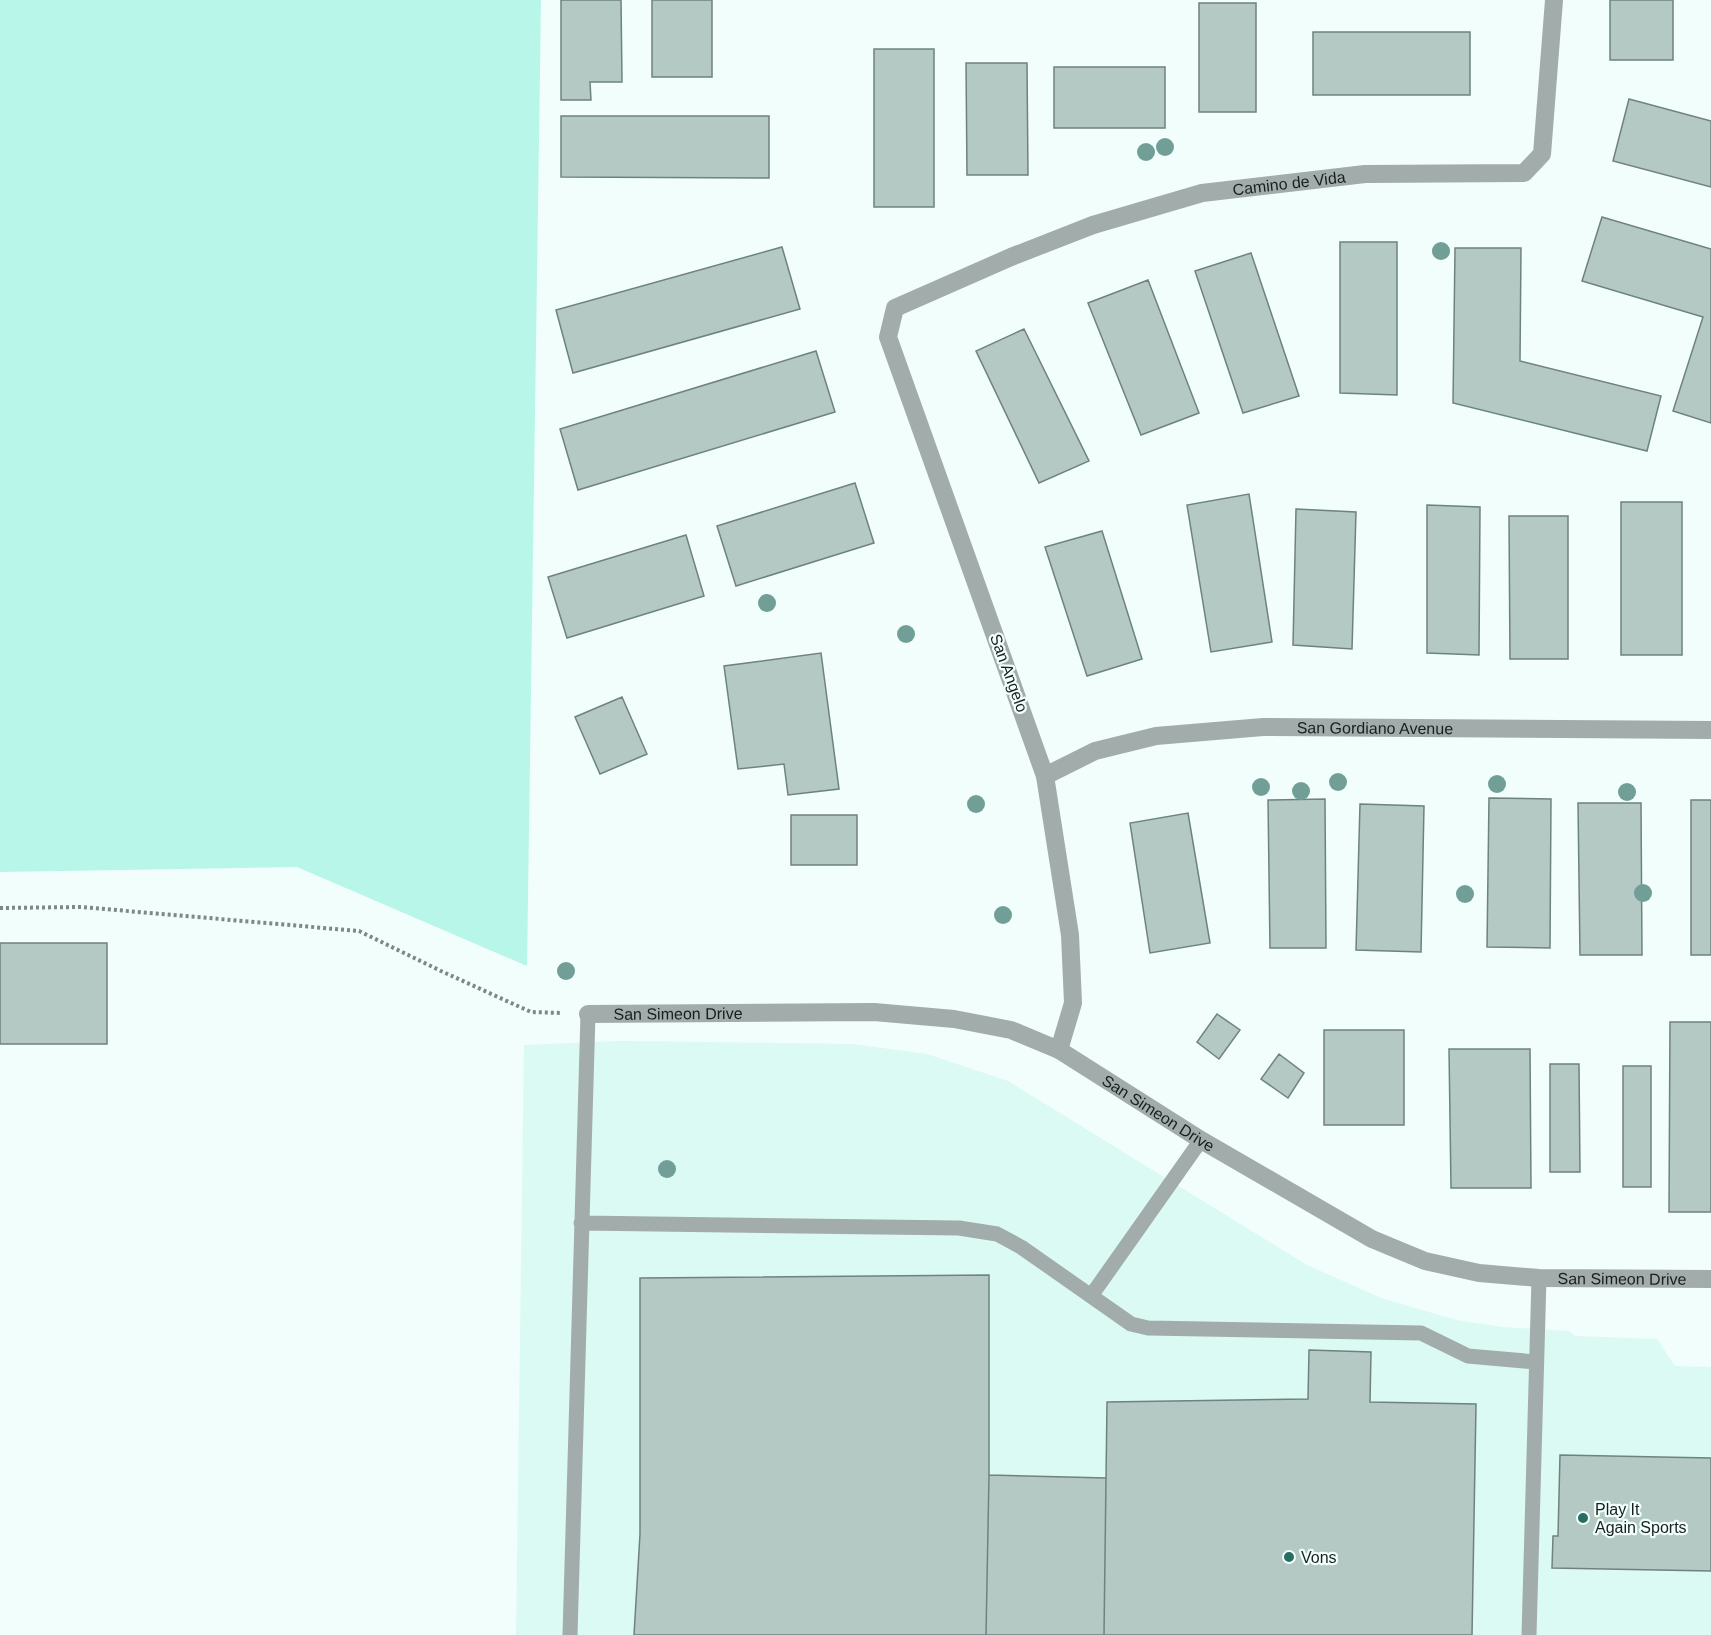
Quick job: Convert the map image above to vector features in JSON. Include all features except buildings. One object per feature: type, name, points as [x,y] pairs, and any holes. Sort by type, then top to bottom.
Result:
[{"type":"street","name":"Camino de Vida","points":[[895,308],[1011,257],[1093,225],[1202,193],[1365,174],[1524,173],[1542,153],[1554,0]]},
{"type":"street","name":"San Angelo","points":[[895,308],[888,337],[1045,776],[1070,935],[1073,1003],[1059,1050]]},
{"type":"street","name":"San Gordiano Avenue","points":[[1045,776],[1095,751],[1156,736],[1263,727],[1711,730]]},
{"type":"street","name":"San Simeon Drive","points":[[588,1014],[874,1012],[954,1019],[1011,1030],[1059,1050],[1201,1140],[1372,1239],[1425,1261],[1479,1272],[1539,1278],[1711,1279]]},
{"type":"lane","points":[[570,1635],[588,1014]]},
{"type":"lane","points":[[1091,1296],[1201,1140]]},
{"type":"lane","points":[[581,1223],[959,1228],[997,1234],[1021,1247],[1131,1324],[1148,1328],[1421,1333],[1468,1356],[1536,1362]]},
{"type":"lane","points":[[1529,1635],[1539,1278]]},
{"type":"path","points":[[0,908],[81,907],[359,931],[531,1012],[588,1014]]},
{"type":"shaded area","points":[[619,1041],[852,1044],[927,1054],[1008,1081],[1307,1265],[1381,1298],[1456,1320],[1502,1327],[1569,1331],[1575,1336],[1657,1339],[1675,1366],[1711,1367],[1711,1635],[516,1635],[524,1045]]},
{"type":"green space","points":[[0,0],[541,0],[527,966],[297,867],[0,872]]},
{"type":"place","name":"Play It Again Sports","points":[[1583,1518]]},
{"type":"place","name":"Vons","points":[[1289,1557]]}]
